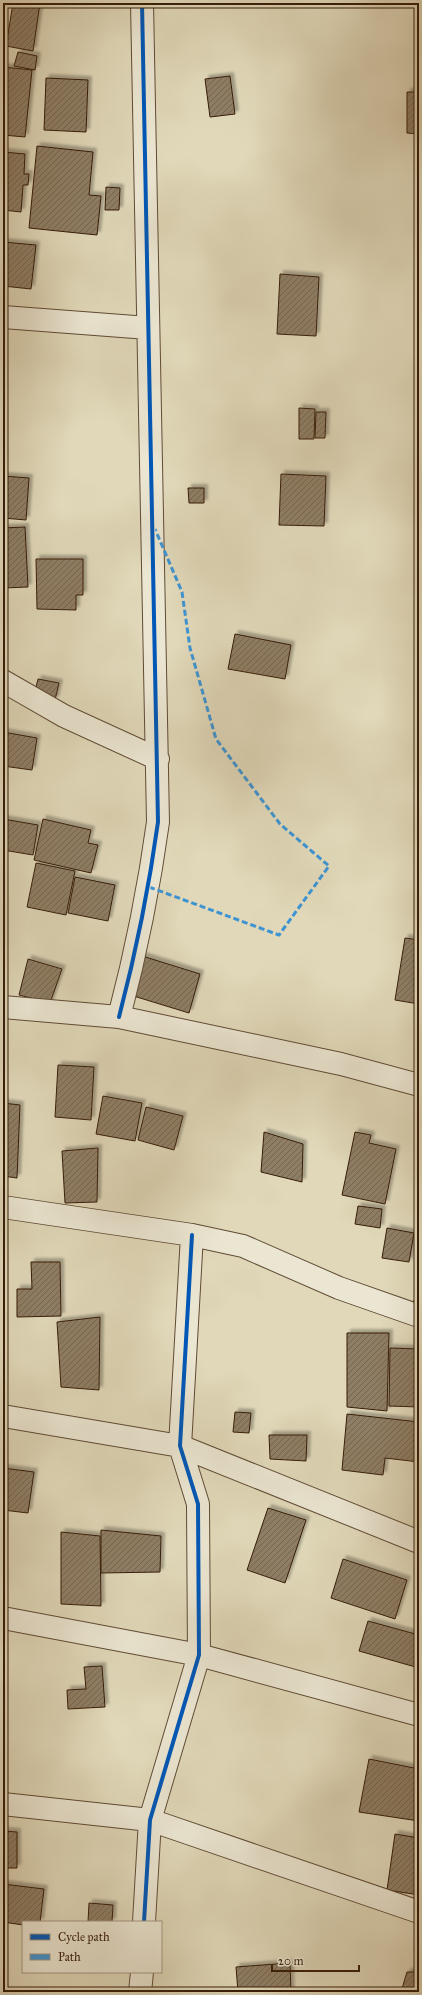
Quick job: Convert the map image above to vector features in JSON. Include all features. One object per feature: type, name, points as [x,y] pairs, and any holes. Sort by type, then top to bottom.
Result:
[{"type":"street","points":[[119,1017],[134,960],[149,887],[158,822],[158,759],[142,3]]},
{"type":"street","points":[[3,317],[148,328]]},
{"type":"street","points":[[3,681],[64,716],[158,759]]},
{"type":"street","points":[[3,1007],[119,1017],[341,1064],[419,1085]]},
{"type":"street","points":[[3,1207],[192,1235],[243,1246],[339,1288],[419,1316]]},
{"type":"street","points":[[144,1921],[150,1820],[199,1654],[198,1504],[180,1446],[192,1235]]},
{"type":"street","points":[[3,1416],[180,1446],[419,1542]]},
{"type":"street","points":[[3,1618],[199,1654],[419,1715]]},
{"type":"street","points":[[3,1804],[150,1820],[419,1912]]},
{"type":"street","points":[[140,1992],[142,1973]]},
{"type":"building","points":[[13,3],[40,3],[33,51],[6,46]]},
{"type":"building","points":[[18,52],[37,56],[35,70],[14,66]]},
{"type":"building","points":[[3,67],[32,70],[25,137],[3,135]]},
{"type":"building","points":[[230,76],[235,114],[210,117],[205,79]]},
{"type":"building","points":[[46,78],[88,80],[86,132],[44,130]]},
{"type":"building","points":[[407,92],[419,92],[419,134],[407,133]]},
{"type":"building","points":[[37,146],[93,152],[89,195],[101,196],[97,235],[29,228]]},
{"type":"building","points":[[3,152],[25,154],[24,174],[29,174],[28,185],[23,185],[21,212],[3,210]]},
{"type":"building","points":[[106,187],[120,188],[119,210],[105,210]]},
{"type":"building","points":[[3,242],[36,245],[31,289],[3,286]]},
{"type":"building","points":[[280,274],[319,277],[316,336],[277,334]]},
{"type":"building","points":[[299,408],[315,409],[314,439],[299,439]]},
{"type":"building","points":[[316,412],[326,412],[325,438],[315,438]]},
{"type":"building","points":[[281,474],[326,476],[324,526],[279,525]]},
{"type":"building","points":[[3,476],[29,478],[26,520],[3,518]]},
{"type":"building","points":[[188,488],[204,488],[204,503],[189,503]]},
{"type":"building","points":[[25,527],[28,587],[3,588],[3,528]]},
{"type":"building","points":[[36,559],[83,559],[83,595],[76,595],[76,610],[37,609]]},
{"type":"building","points":[[235,634],[291,645],[285,679],[228,669]]},
{"type":"building","points":[[38,679],[59,683],[55,700],[34,695]]},
{"type":"building","points":[[3,732],[37,738],[32,770],[3,766]]},
{"type":"building","points":[[3,819],[38,825],[33,855],[3,850]]},
{"type":"building","points":[[43,819],[91,830],[88,843],[98,845],[91,873],[34,860]]},
{"type":"building","points":[[36,863],[75,871],[66,915],[27,907]]},
{"type":"building","points":[[75,877],[115,885],[108,921],[68,913]]},
{"type":"building","points":[[405,938],[419,940],[419,1004],[395,1000]]},
{"type":"building","points":[[139,955],[200,974],[189,1013],[127,994]]},
{"type":"building","points":[[28,959],[62,969],[50,1003],[19,995]]},
{"type":"building","points":[[58,1065],[94,1067],[91,1120],[55,1117]]},
{"type":"building","points":[[103,1096],[142,1103],[135,1141],[96,1134]]},
{"type":"building","points":[[3,1103],[20,1105],[17,1178],[3,1176]]},
{"type":"building","points":[[146,1107],[183,1116],[174,1150],[138,1140]]},
{"type":"building","points":[[264,1132],[303,1144],[302,1182],[261,1172]]},
{"type":"building","points":[[355,1132],[371,1135],[369,1143],[396,1149],[385,1204],[342,1195]]},
{"type":"building","points":[[98,1148],[97,1202],[65,1203],[62,1151]]},
{"type":"building","points":[[358,1206],[382,1209],[380,1228],[355,1224]]},
{"type":"building","points":[[387,1228],[414,1233],[409,1262],[382,1258]]},
{"type":"building","points":[[31,1262],[60,1262],[61,1316],[17,1317],[17,1289],[32,1289]]},
{"type":"building","points":[[419,1288],[419,1309],[412,1307]]},
{"type":"building","points":[[100,1317],[99,1390],[61,1387],[57,1322]]},
{"type":"building","points":[[347,1333],[389,1333],[387,1411],[347,1407]]},
{"type":"building","points":[[390,1348],[419,1349],[419,1407],[389,1406]]},
{"type":"building","points":[[235,1412],[251,1413],[249,1433],[233,1432]]},
{"type":"building","points":[[347,1414],[419,1422],[419,1462],[385,1458],[383,1475],[342,1470]]},
{"type":"building","points":[[269,1435],[307,1435],[306,1461],[270,1459]]},
{"type":"building","points":[[3,1468],[34,1472],[28,1513],[3,1510]]},
{"type":"building","points":[[268,1508],[306,1520],[285,1583],[247,1570]]},
{"type":"building","points":[[101,1530],[161,1536],[160,1572],[101,1573]]},
{"type":"building","points":[[61,1532],[100,1536],[101,1606],[61,1604]]},
{"type":"building","points":[[343,1559],[407,1580],[395,1619],[331,1598]]},
{"type":"building","points":[[368,1621],[419,1635],[419,1668],[359,1651]]},
{"type":"building","points":[[102,1666],[105,1707],[68,1709],[67,1690],[86,1689],[84,1667]]},
{"type":"building","points":[[369,1759],[419,1769],[419,1821],[359,1812]]},
{"type":"building","points":[[3,1831],[17,1832],[17,1868],[3,1868]]},
{"type":"building","points":[[395,1834],[419,1838],[419,1895],[387,1890]]},
{"type":"building","points":[[3,1884],[44,1889],[40,1921],[22,1921],[22,1925],[3,1922]]},
{"type":"building","points":[[89,1903],[113,1905],[112,1921],[88,1921]]},
{"type":"building","points":[[290,1963],[291,1992],[238,1992],[236,1967]]},
{"type":"building","points":[[407,1972],[419,1972],[419,1992],[401,1992]]},
{"type":"marked path","points":[[149,887],[279,935],[329,866],[280,824],[216,739],[190,648],[182,592],[155,529]]},
{"type":"cycle path","points":[[119,1017],[142,920],[158,822],[142,3]]},
{"type":"cycle path","points":[[144,1921],[150,1820],[199,1655],[198,1504],[180,1446],[192,1235]]}]
